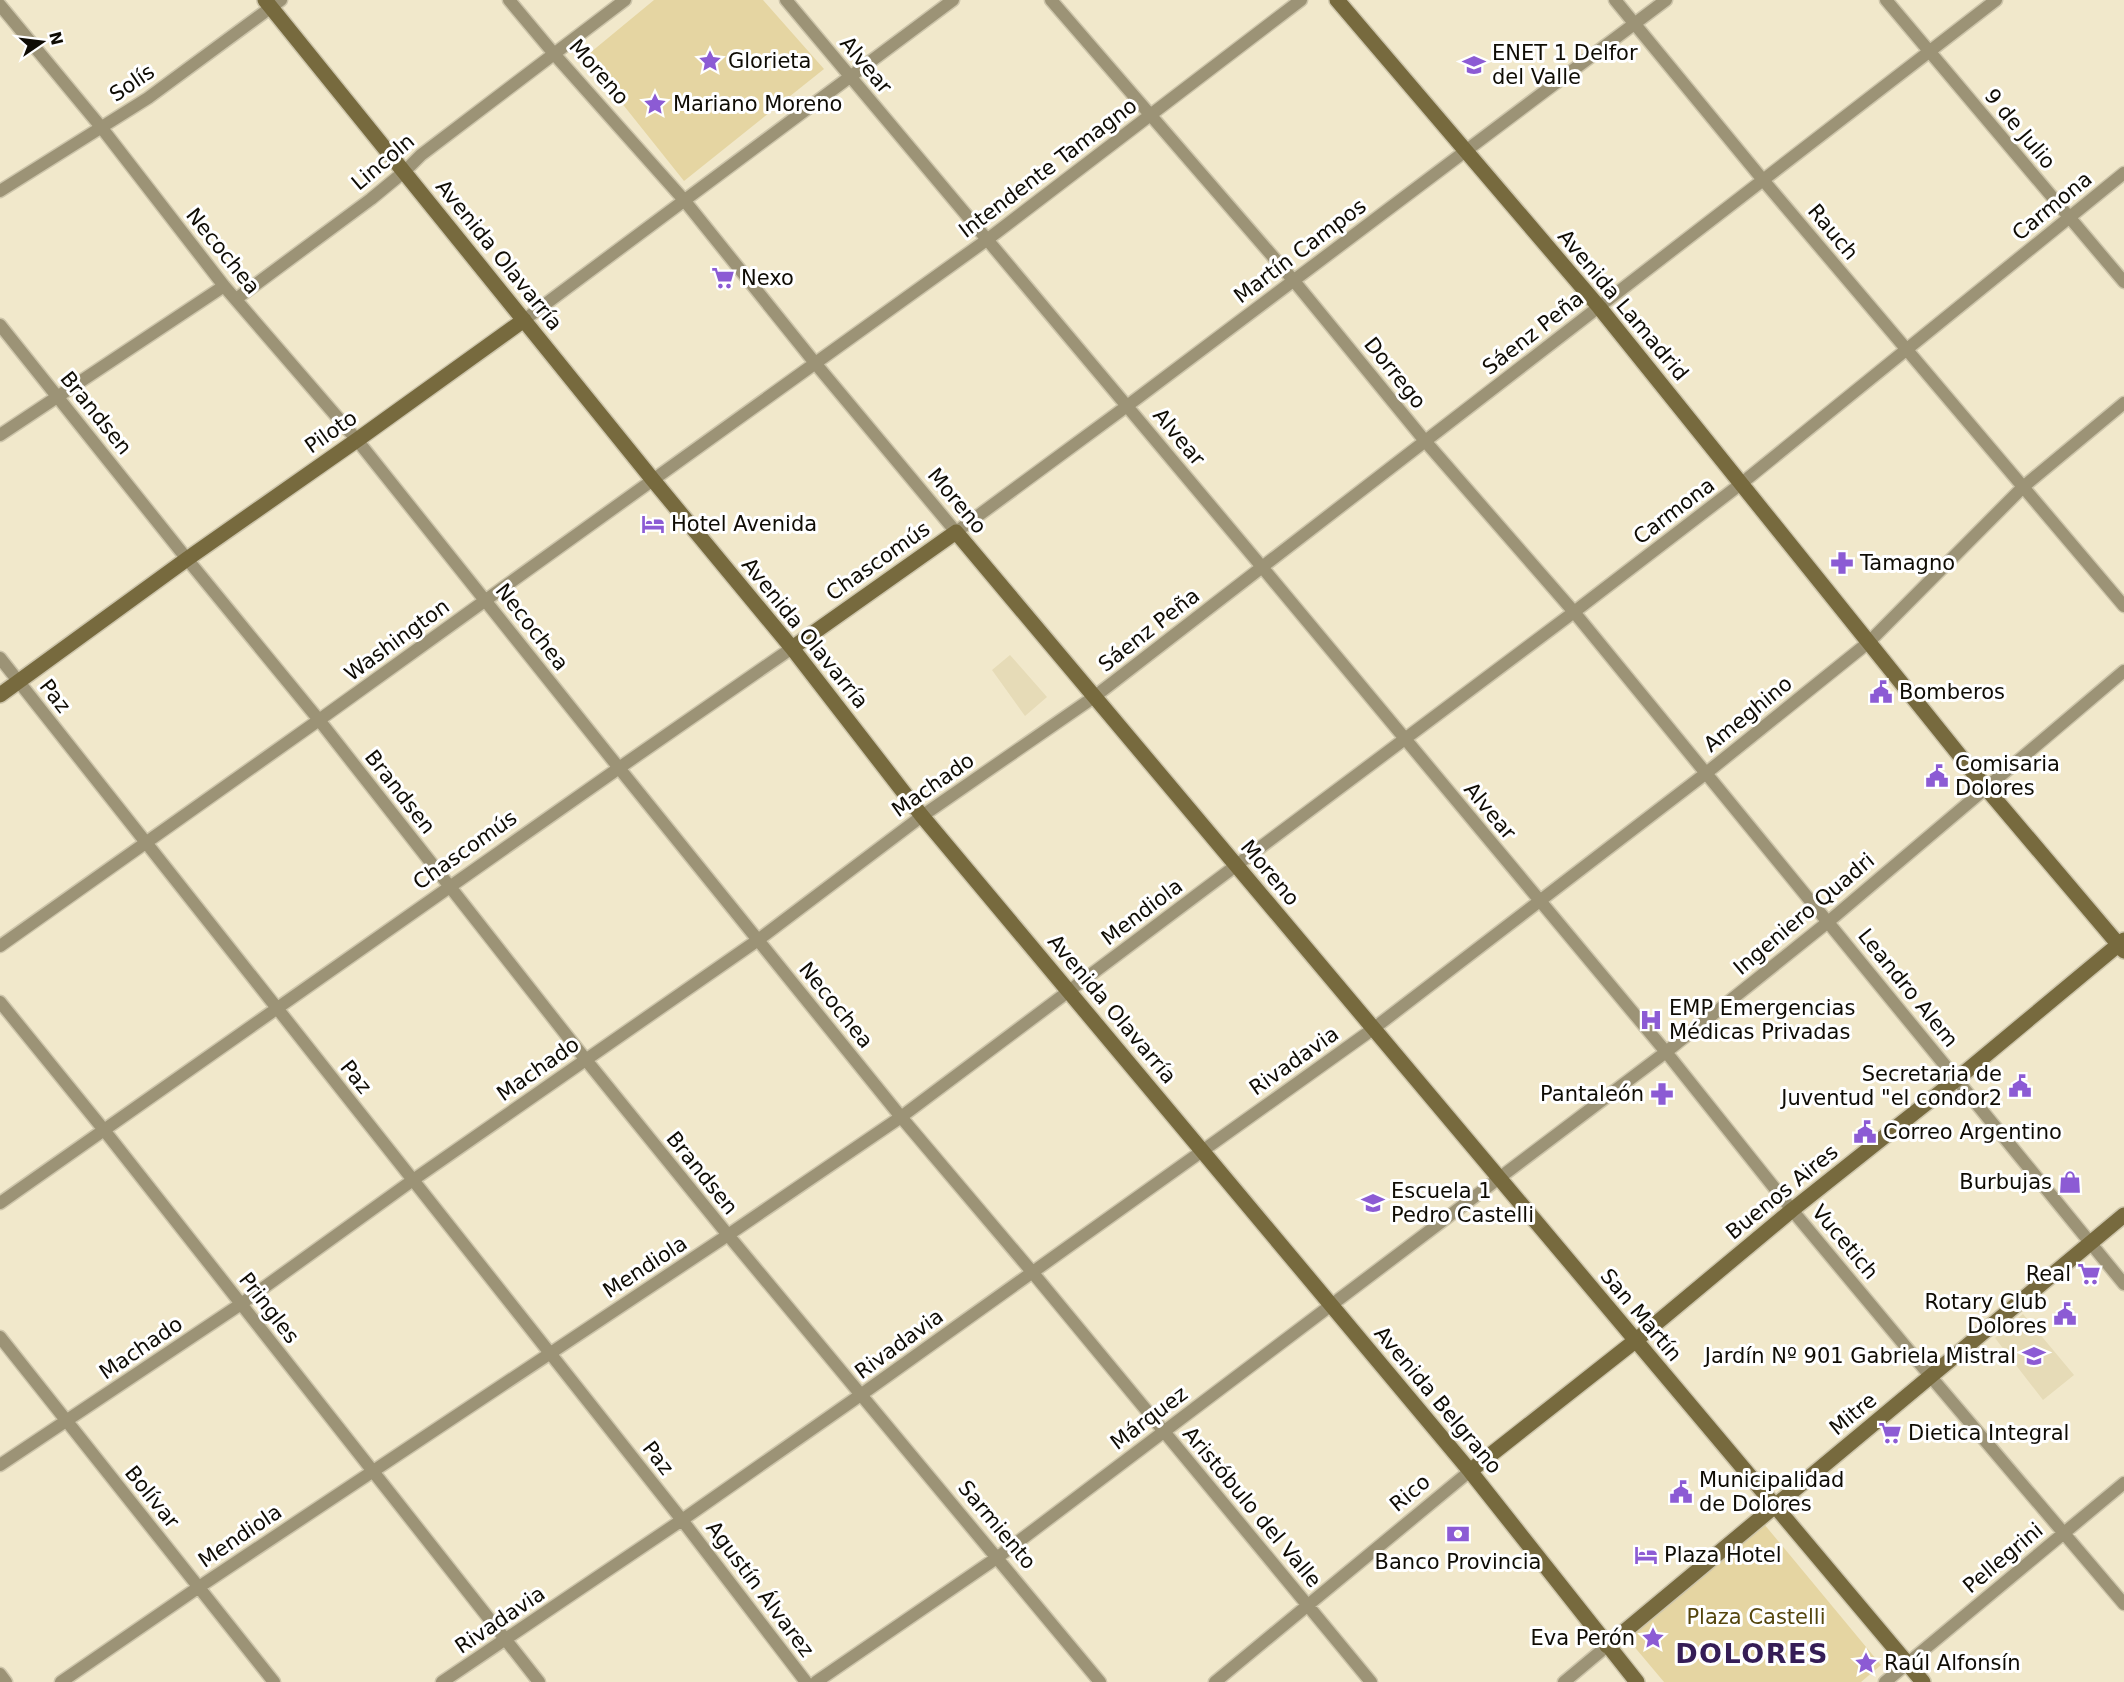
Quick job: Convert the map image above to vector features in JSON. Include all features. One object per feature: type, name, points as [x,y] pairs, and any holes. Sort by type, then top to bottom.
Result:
[{"type":"main road","name":"Avenida Lamadrid","points":[[1337,0],[1599,307],[1985,787],[2122,945]]},
{"type":"main road","name":"Avenida Olavarría","points":[[272,2],[524,320],[792,648],[922,816],[1202,1150]]},
{"type":"main road","name":"Piloto","points":[[0,695],[524,320]]},
{"type":"main road","name":"Chascomús","points":[[792,648],[956,532]]},
{"type":"main road","name":"Moreno","points":[[956,532],[1373,1029]]},
{"type":"main road","name":"Buenos Aires","points":[[1635,1341],[1792,1210],[2122,945]]},
{"type":"main road","name":"San Martín","points":[[1373,1029],[1923,1682]]},
{"type":"main road","name":"Avenida Belgrano","points":[[1202,1150],[1470,1471],[1637,1682]]},
{"type":"main road","name":"Mitre","points":[[1607,1646],[2124,1215]]},
{"type":"main road","name":"Rico","points":[[1470,1471],[1635,1341]]},
{"type":"street","name":"Moreno","points":[[509,0],[684,200],[815,363],[956,532]]},
{"type":"street","name":"Lincoln","points":[[236,298],[405,171],[421,155],[625,0]]},
{"type":"street","name":"Alvear","points":[[786,0],[1540,901]]},
{"type":"street","name":"Piloto","points":[[524,320],[953,0]]},
{"type":"street","name":"Dorrego","points":[[1051,0],[1294,280],[1425,441],[1574,612],[1705,774]]},
{"type":"street","name":"Intendente Tamagno","points":[[815,363],[988,239],[1301,0]]},
{"type":"street","name":"Rauch","points":[[1615,0],[1763,180],[2124,606]]},
{"type":"street","name":"Martín Campos","points":[[956,532],[1666,0]]},
{"type":"street","name":"9 de Julio","points":[[1886,0],[2124,282]]},
{"type":"street","name":"Sáenz Peña","points":[[1094,697],[1996,0]]},
{"type":"street","name":"Solís","points":[[0,191],[148,98],[272,2]]},
{"type":"street","name":"Necochea","points":[[0,5],[101,127],[224,286],[357,440],[901,1117],[1033,1273]]},
{"type":"street","name":"Carmona","points":[[1236,865],[1742,483],[2124,173]]},
{"type":"street","points":[[0,435],[224,286]]},
{"type":"street","name":"Brandsen","points":[[0,325],[319,720],[585,1060],[862,1394]]},
{"type":"street","name":"Washington","points":[[0,946],[815,363]]},
{"type":"street","name":"Ameghino","points":[[1373,1029],[1705,774],[1869,642],[2023,487],[2124,403]]},
{"type":"street","name":"Chascomús","points":[[0,1203],[792,648]]},
{"type":"street","name":"Paz","points":[[0,658],[276,1010],[682,1520]]},
{"type":"street","name":"Ingeniero Quadri","points":[[1500,1177],[1666,1052],[1828,921],[2124,671]]},
{"type":"street","name":"Machado","points":[[0,1465],[241,1304],[413,1180],[758,940],[922,816],[1094,697]]},
{"type":"street","name":"Leandro Alem","points":[[1705,774],[2124,1284]]},
{"type":"street","name":"Mendiola","points":[[61,1682],[199,1587],[728,1235],[901,1117],[1236,865]]},
{"type":"street","name":"Vucetich","points":[[1540,901],[1666,1052],[1792,1210],[2124,1604]]},
{"type":"street","name":"Pringles","points":[[0,1002],[104,1130],[539,1682]]},
{"type":"street","name":"Rivadavia","points":[[442,1682],[682,1520],[862,1394],[1373,1029]]},
{"type":"street","name":"Márquez","points":[[816,1682],[998,1557],[1500,1177]]},
{"type":"street","name":"Aristóbulo del Valle","points":[[1033,1273],[1371,1682]]},
{"type":"street","name":"Bolívar","points":[[0,1337],[274,1682]]},
{"type":"street","name":"Sarmiento","points":[[862,1394],[1100,1682]]},
{"type":"street","name":"Rico","points":[[1215,1682],[1470,1471]]},
{"type":"street","name":"Pellegrini","points":[[1885,1682],[2124,1483]]},
{"type":"street","name":"Agustín Álvarez","points":[[682,1520],[806,1682]]},
{"type":"street","points":[[1564,1682],[1607,1646]]},
{"type":"street","points":[[0,1674],[6,1682]]},
{"type":"shaded area","points":[[1010,655],[1047,697],[1025,716],[992,670]]},
{"type":"shaded area","name":"Jardín Nº 901 Gabriela Mistral","points":[[2023,1314],[2074,1375],[2043,1400],[1995,1338]]},
{"type":"green space","points":[[654,0],[763,0],[824,69],[684,181],[585,57]]},
{"type":"green space","name":"Plaza Castelli","points":[[1764,1524],[1881,1665],[1861,1682],[1664,1682],[1627,1638]]},
{"type":"place","name":"Glorieta","points":[[710,61]]},
{"type":"place","name":"ENET 1 Delfor del Valle","points":[[1474,65]]},
{"type":"place","name":"Mariano Moreno","points":[[655,104]]},
{"type":"place","name":"Nexo","points":[[723,278]]},
{"type":"place","name":"Hotel Avenida","points":[[653,524]]},
{"type":"place","name":"Tamagno","points":[[1842,563]]},
{"type":"place","name":"Bomberos","points":[[1881,692]]},
{"type":"place","name":"Comisaria Dolores","points":[[1937,776]]},
{"type":"place","name":"EMP Emergencias Médicas Privadas","points":[[1651,1020]]},
{"type":"place","name":"Secretaria de Juventud \"el condor2","points":[[2020,1086]]},
{"type":"place","name":"Pantaleón","points":[[1662,1094]]},
{"type":"place","name":"Correo Argentino","points":[[1865,1132]]},
{"type":"place","name":"Burbujas","points":[[2070,1182]]},
{"type":"place","name":"Escuela 1 Pedro Castelli","points":[[1373,1203]]},
{"type":"place","name":"Real","points":[[2089,1274]]},
{"type":"place","name":"Rotary Club Dolores","points":[[2065,1314]]},
{"type":"place","name":"Jardín Nº 901 Gabriela Mistral","points":[[2034,1356]]},
{"type":"place","name":"Dietica Integral","points":[[1890,1433]]},
{"type":"place","name":"Municipalidad de Dolores","points":[[1681,1492]]},
{"type":"place","name":"Banco Provincia","points":[[1458,1534]]},
{"type":"place","name":"Plaza Hotel","points":[[1646,1555]]},
{"type":"place","name":"Eva Perón","points":[[1653,1638]]},
{"type":"place","name":"Raúl Alfonsín","points":[[1866,1663]]},
{"type":"district","name":"DOLORES","points":[[1752,1654]]}]
